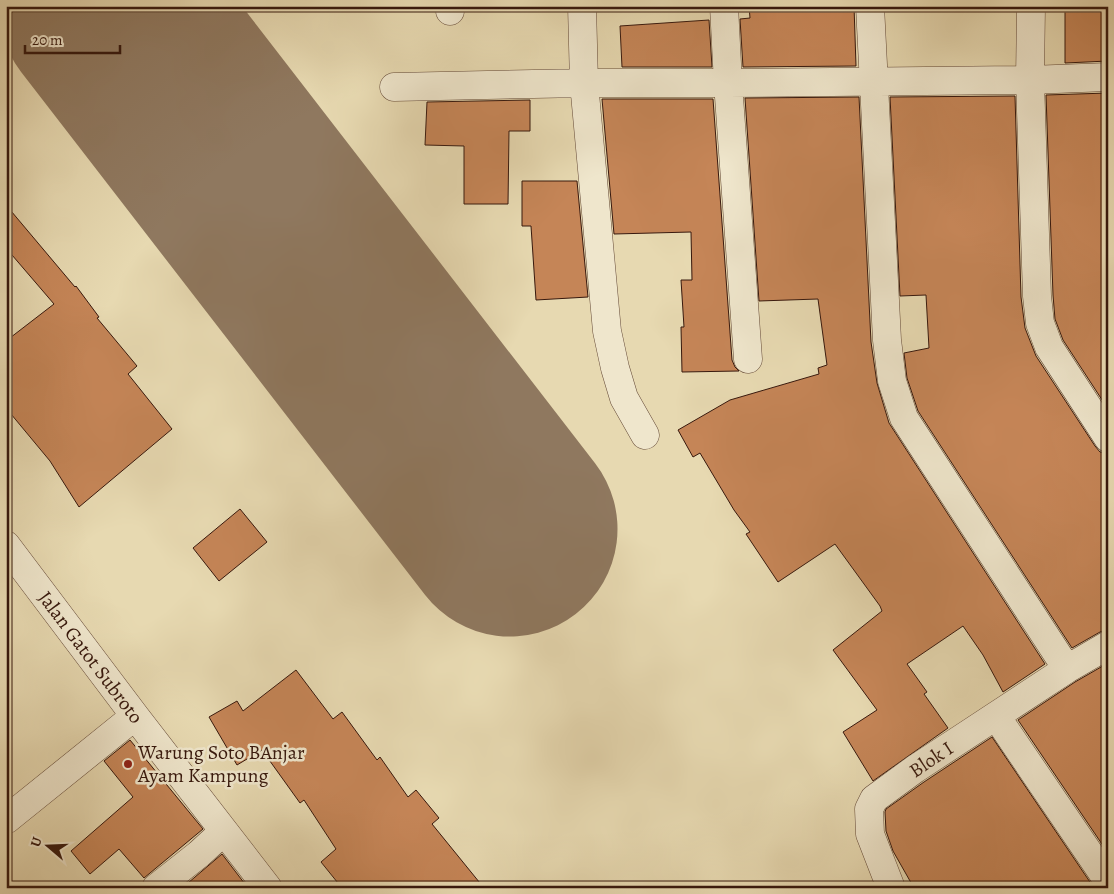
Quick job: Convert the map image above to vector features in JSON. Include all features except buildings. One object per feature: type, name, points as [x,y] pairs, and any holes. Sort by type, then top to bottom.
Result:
[{"type":"street","points":[[582,6],[584,83],[607,331],[624,398],[645,435]]},
{"type":"street","points":[[724,6],[748,359]]},
{"type":"street","points":[[870,6],[887,340],[892,381],[904,418],[1067,669]]},
{"type":"street","points":[[1031,6],[1030,80],[1037,296],[1040,323],[1050,347],[1108,438]]},
{"type":"street","points":[[394,87],[584,83],[1030,80],[1108,77]]},
{"type":"street","name":"Jalan Gatot Subroto","points":[[6,545],[268,888]]},
{"type":"street","name":"Blok I","points":[[891,888],[870,834],[869,809],[874,799],[915,769],[1067,669],[1108,645]]},
{"type":"street","points":[[6,820],[135,716]]},
{"type":"street","points":[[996,716],[1108,881]]},
{"type":"street","points":[[156,888],[224,832]]},
{"type":"runway","points":[[106,6],[510,529]]},
{"type":"place","name":"Warung Soto BAnjar Ayam Kampung","points":[[128,764]]}]
